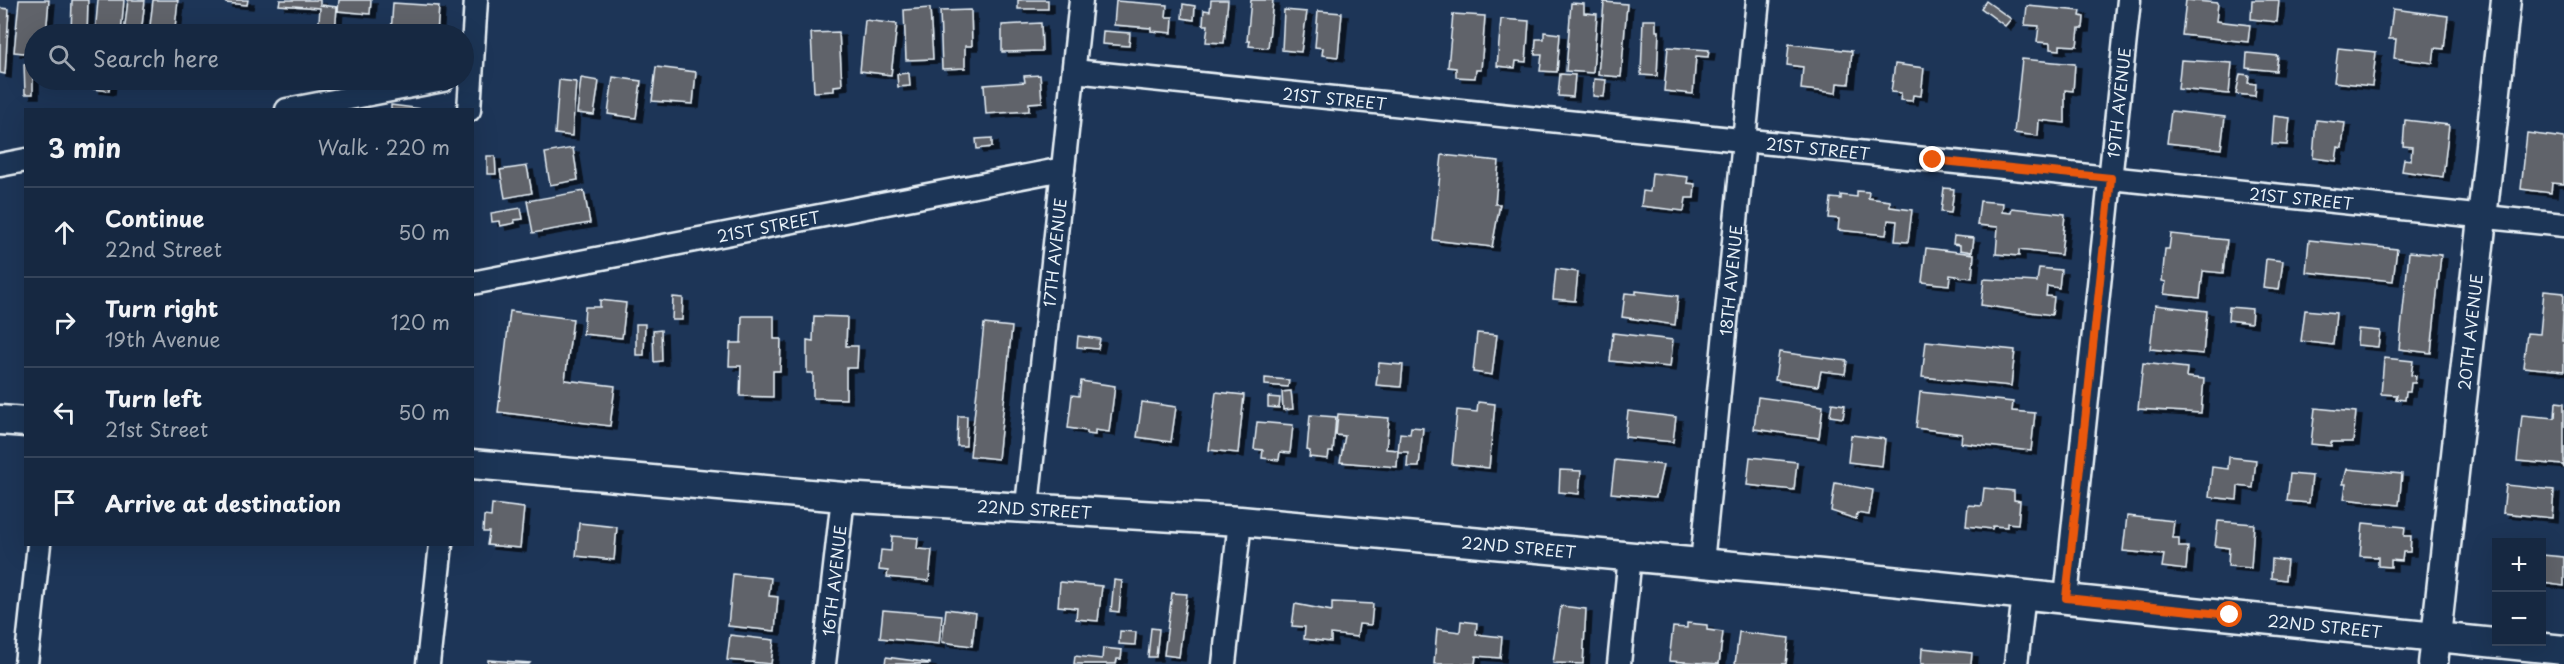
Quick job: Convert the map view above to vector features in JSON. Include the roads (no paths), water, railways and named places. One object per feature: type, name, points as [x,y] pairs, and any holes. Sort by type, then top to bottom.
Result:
[{"type":"street","points":[[473,24],[476,0]]},
{"type":"street","name":"17TH AVENUE","points":[[1027,506],[1081,0]]},
{"type":"street","name":"18TH AVENUE","points":[[1701,563],[1758,0]]},
{"type":"street","name":"19TH AVENUE","points":[[2066,598],[2130,0]]},
{"type":"street","name":"20TH AVENUE","points":[[2435,651],[2506,0]]},
{"type":"street","name":"21ST STREET","points":[[1074,71],[2564,225]]},
{"type":"street","points":[[297,108],[391,90]]},
{"type":"street","points":[[468,90],[469,108]]},
{"type":"street","points":[[0,165],[24,160]]},
{"type":"street","name":"21ST STREET","points":[[474,283],[1063,169]]},
{"type":"street","points":[[0,420],[24,422]]},
{"type":"street","name":"22ND STREET","points":[[474,464],[843,497],[1027,506],[1240,521],[1630,556],[2066,598],[2435,651],[2564,650]]},
{"type":"street","name":"16TH AVENUE","points":[[824,664],[843,497]]},
{"type":"street","points":[[1224,664],[1240,521]]},
{"type":"street","points":[[26,664],[39,546]]},
{"type":"street","points":[[428,664],[441,546]]},
{"type":"street","points":[[1619,664],[1630,556]]},
{"type":"street","points":[[2016,664],[2024,594]]}]
